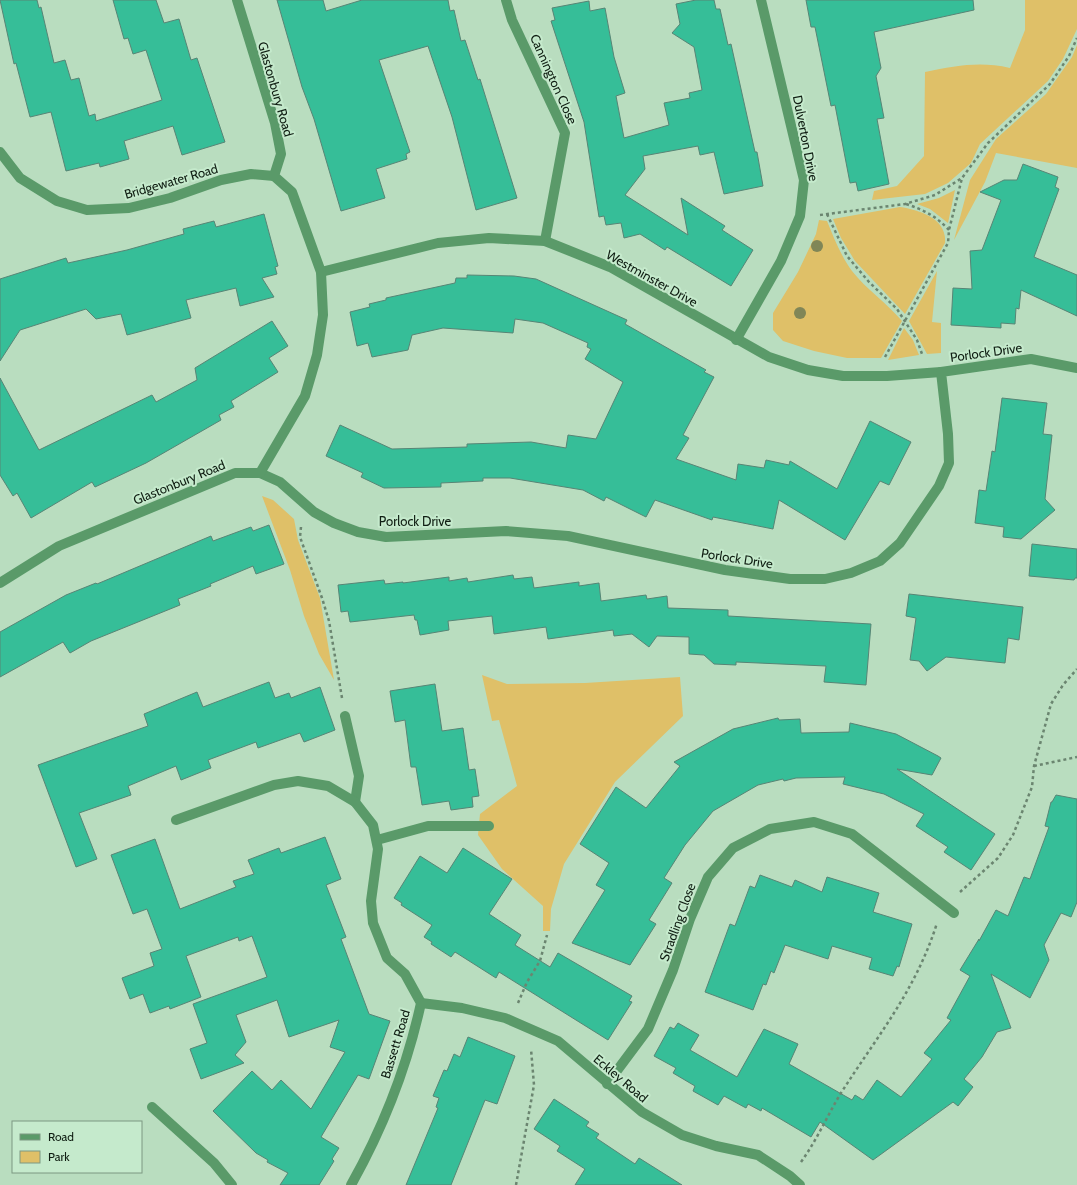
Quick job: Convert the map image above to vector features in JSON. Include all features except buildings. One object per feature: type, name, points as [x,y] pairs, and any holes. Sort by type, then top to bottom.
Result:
[{"type":"street","name":"Glastonbury Road","points":[[237,0],[275,123],[281,154],[274,176]]},
{"type":"street","name":"Cannington Close","points":[[506,0],[512,20],[565,133],[546,241]]},
{"type":"street","name":"Dulverton Drive","points":[[736,340],[781,261],[800,216],[804,180],[761,0]]},
{"type":"street","name":"Bridgewater Road","points":[[0,152],[20,178],[57,201],[87,210],[129,208],[170,198],[221,180],[251,174],[274,176]]},
{"type":"street","points":[[260,473],[305,396],[317,355],[323,315],[321,272],[292,192],[274,176]]},
{"type":"street","name":"Westminster Drive","points":[[321,272],[438,243],[489,238],[546,241],[610,267],[736,340],[769,357],[808,370],[843,376],[928,374],[941,372]]},
{"type":"street","name":"Porlock Drive","points":[[260,473],[280,482],[314,512],[334,523],[358,532],[386,537],[506,531],[568,536],[725,570],[790,579],[825,579],[851,573],[880,561],[900,543],[939,486],[949,463],[948,434],[941,372],[1031,359],[1077,368]]},
{"type":"street","name":"Glastonbury Road","points":[[0,583],[59,546],[235,474],[260,473]]},
{"type":"street","points":[[345,716],[359,776],[355,802]]},
{"type":"street","name":"Bassett Road","points":[[176,820],[274,785],[298,781],[328,786],[355,802],[373,825],[378,848],[371,901],[373,922],[387,958],[405,974],[421,1003],[413,1040],[388,1108],[366,1158],[351,1185]]},
{"type":"street","name":"Stradling Close","points":[[607,1084],[648,1029],[673,970],[690,919],[708,877],[733,848],[770,828],[814,822],[852,834],[954,914]]},
{"type":"street","points":[[377,840],[428,826],[489,826]]},
{"type":"street","name":"Eckley Road","points":[[421,1003],[462,1008],[510,1020],[558,1041],[607,1084],[642,1112],[682,1135],[716,1146],[758,1155],[790,1176],[800,1185]]},
{"type":"street","points":[[152,1107],[214,1163],[232,1185]]},
{"type":"path","points":[[800,216],[905,204],[935,195],[962,178],[988,143],[1050,84],[1069,56],[1077,38]]},
{"type":"path","points":[[878,376],[886,357],[948,243],[949,230],[962,178]]},
{"type":"path","points":[[905,204],[926,211],[939,219],[949,230]]},
{"type":"path","points":[[826,214],[847,256],[869,282],[897,309],[905,321],[917,340],[928,374]]},
{"type":"path","points":[[302,502],[300,537],[329,621],[345,716]]},
{"type":"path","points":[[790,1176],[810,1150],[841,1094],[890,1021],[918,974],[942,905],[959,893],[998,858],[1013,835],[1032,787],[1034,766],[1051,704],[1063,685],[1077,669]]},
{"type":"path","points":[[1034,766],[1077,757]]},
{"type":"path","points":[[510,1020],[527,982],[540,960],[547,935]]},
{"type":"path","points":[[516,1185],[534,1085],[528,1028]]},
{"type":"green space","points":[[1025,0],[1077,0],[1077,29],[1063,59],[1048,81],[980,144],[971,163],[948,183],[925,194],[872,200],[874,191],[897,186],[924,156],[925,72],[968,65],[988,65],[1010,68],[1025,30]]},
{"type":"green space","points":[[1077,45],[1077,168],[996,153],[985,182],[954,240],[970,180],[996,139],[1046,94],[1072,57]]},
{"type":"green space","points":[[955,190],[948,223],[930,209],[917,204],[939,198]]},
{"type":"green space","points":[[900,207],[923,213],[937,221],[944,234],[945,243],[905,314],[855,261],[841,238],[833,219]]},
{"type":"green space","points":[[819,220],[827,221],[841,253],[852,271],[902,321],[881,358],[847,358],[814,351],[783,341],[773,330],[773,313],[798,272],[816,234]]},
{"type":"green space","points":[[937,271],[932,322],[941,323],[941,353],[927,354],[909,321]]},
{"type":"green space","points":[[904,328],[913,340],[919,355],[888,360]]},
{"type":"green space","points":[[262,496],[273,500],[294,519],[298,540],[320,598],[334,680],[319,654],[304,616],[290,570]]},
{"type":"green space","points":[[482,675],[507,684],[585,683],[680,677],[683,716],[615,782],[564,864],[551,909],[550,931],[543,931],[543,906],[502,869],[478,835],[480,814],[517,786],[499,720],[492,721]]}]
